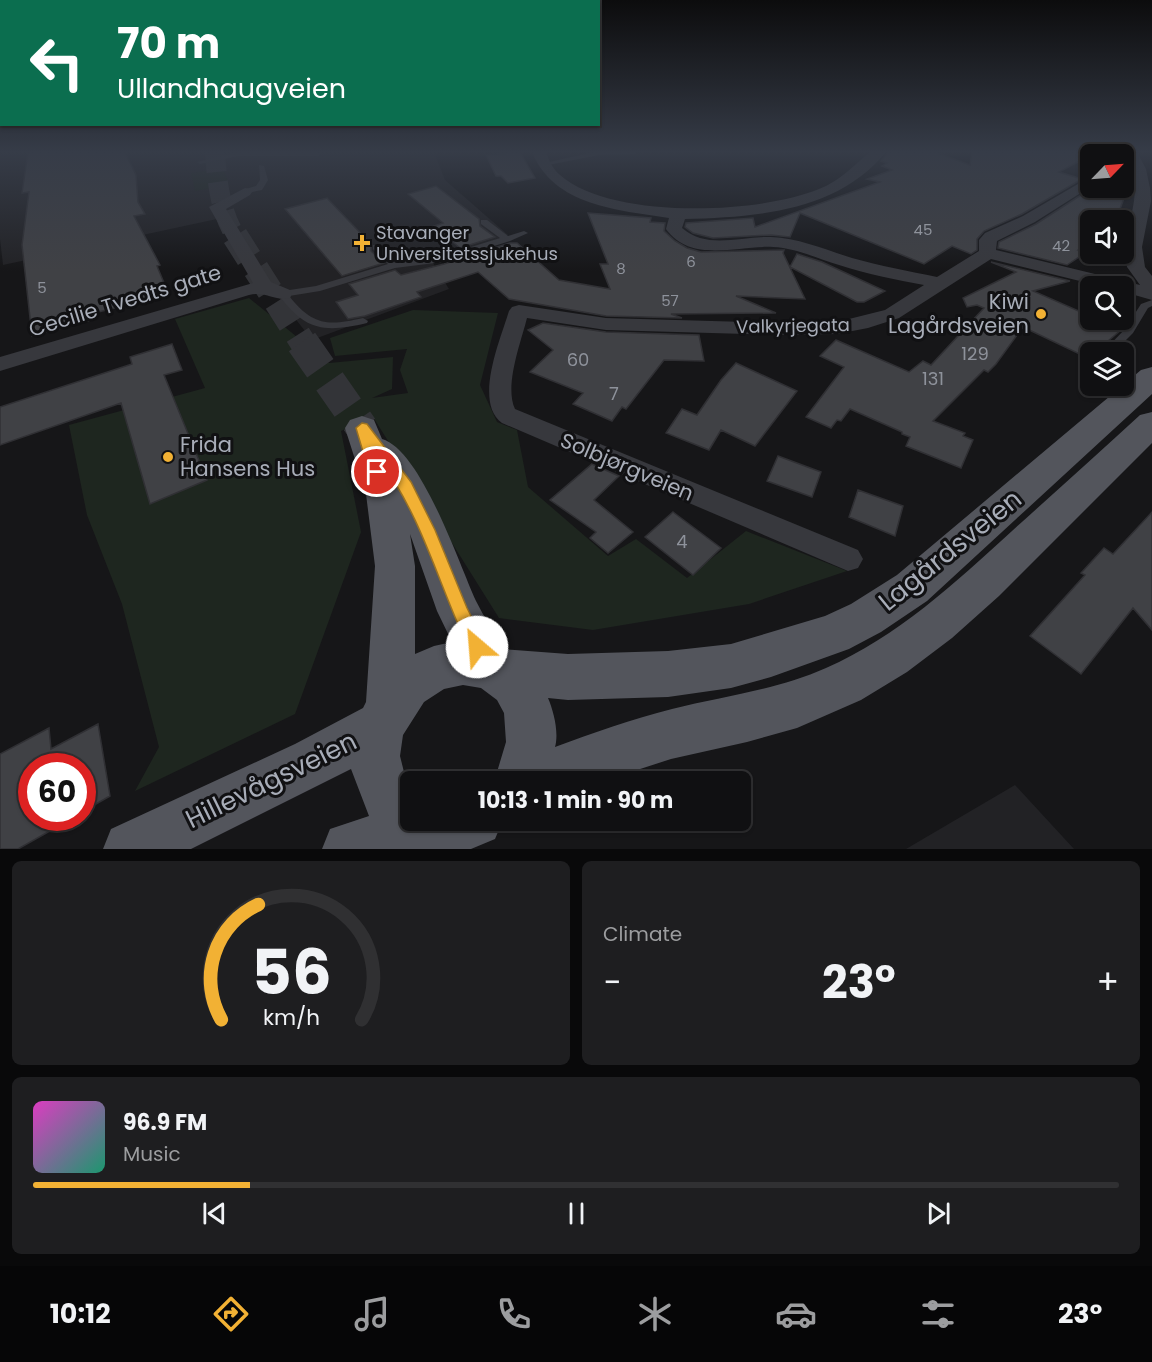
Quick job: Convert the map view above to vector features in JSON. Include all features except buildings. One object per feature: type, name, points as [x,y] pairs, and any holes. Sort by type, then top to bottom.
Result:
[{"type":"main road","name":"Lagårdsveien","points":[[385,716],[409,684],[432,669],[457,663],[568,677],[679,672],[731,666],[833,634],[866,618],[912,588],[1141,393]]},
{"type":"main road","name":"Lagårdsveien","points":[[561,771],[608,753],[671,734],[747,718],[797,704],[844,684],[891,657],[937,624],[984,583],[1141,393]]},
{"type":"main road","points":[[400,814],[383,792],[374,761],[385,716],[395,566],[384,494],[362,428],[404,482],[427,530],[459,611],[494,668],[524,695],[532,724],[531,758],[525,771]]},
{"type":"main road","name":"Hillevågsveien","points":[[131,849],[313,762],[385,716]]},
{"type":"main road","points":[[350,849],[404,831]]},
{"type":"street","name":"Cecilie Tvedts gate","points":[[0,364],[165,313],[264,286],[217,207],[245,192]]},
{"type":"street","points":[[579,192],[586,196],[612,203],[680,214],[766,207],[808,199],[825,192]]},
{"type":"street","name":"Valkyrjegata","points":[[519,311],[606,324],[703,328],[837,328],[861,324],[892,314],[939,282],[988,253],[987,240],[991,237],[1029,219],[1073,192]]},
{"type":"street","points":[[1143,192],[1132,257],[1138,271],[1152,287]]},
{"type":"street","points":[[680,214],[675,221],[674,229],[681,237],[693,243],[710,245],[776,242],[872,269],[939,282]]},
{"type":"street","points":[[988,253],[1152,294]]},
{"type":"street","points":[[264,286],[283,294]]},
{"type":"street","name":"Solbjørgveien","points":[[519,311],[500,384],[499,399],[504,412],[521,422],[848,559]]},
{"type":"lane","points":[[484,222],[507,239]]},
{"type":"lane","points":[[363,321],[337,327],[314,325],[293,307],[283,294],[317,289],[394,265],[440,260],[524,233]]},
{"type":"lane","points":[[376,247],[394,265]]},
{"type":"lane","points":[[1118,342],[1129,331],[1144,306],[1152,303]]},
{"type":"shaded area","name":"Stavanger Universitetssjukehus","points":[[0,192],[458,192],[508,235],[433,263],[449,289],[312,340],[217,219],[3,265],[0,239]]},
{"type":"shaded area","points":[[249,298],[329,363],[393,357],[392,389],[372,398],[408,393],[400,370],[407,349],[335,356],[330,338],[413,310],[498,313],[480,385],[497,422],[517,430],[528,487],[608,556],[636,539],[687,578],[746,531],[847,571],[749,604],[593,630],[499,618],[373,417],[341,431],[361,532],[295,714],[135,791],[159,747],[122,604],[87,515],[69,425],[205,388],[175,319]]},
{"type":"shaded area","points":[[1015,785],[1074,849],[906,849]]},
{"type":"tunnel","points":[[220,192],[226,217],[236,237]]},
{"type":"tunnel","points":[[235,236],[303,343]]},
{"type":"tunnel","points":[[302,342],[362,428]]},
{"type":"place","name":"Stavanger Universitetssjukehus","points":[[362,243]]},
{"type":"place","name":"Kiwi Lagårdsveien","points":[[1041,314]]},
{"type":"place","name":"Frida Hansens Hus","points":[[168,457]]},
{"type":"route","points":[[377,472],[362,428],[404,482],[427,530],[459,611],[477,647]]}]
